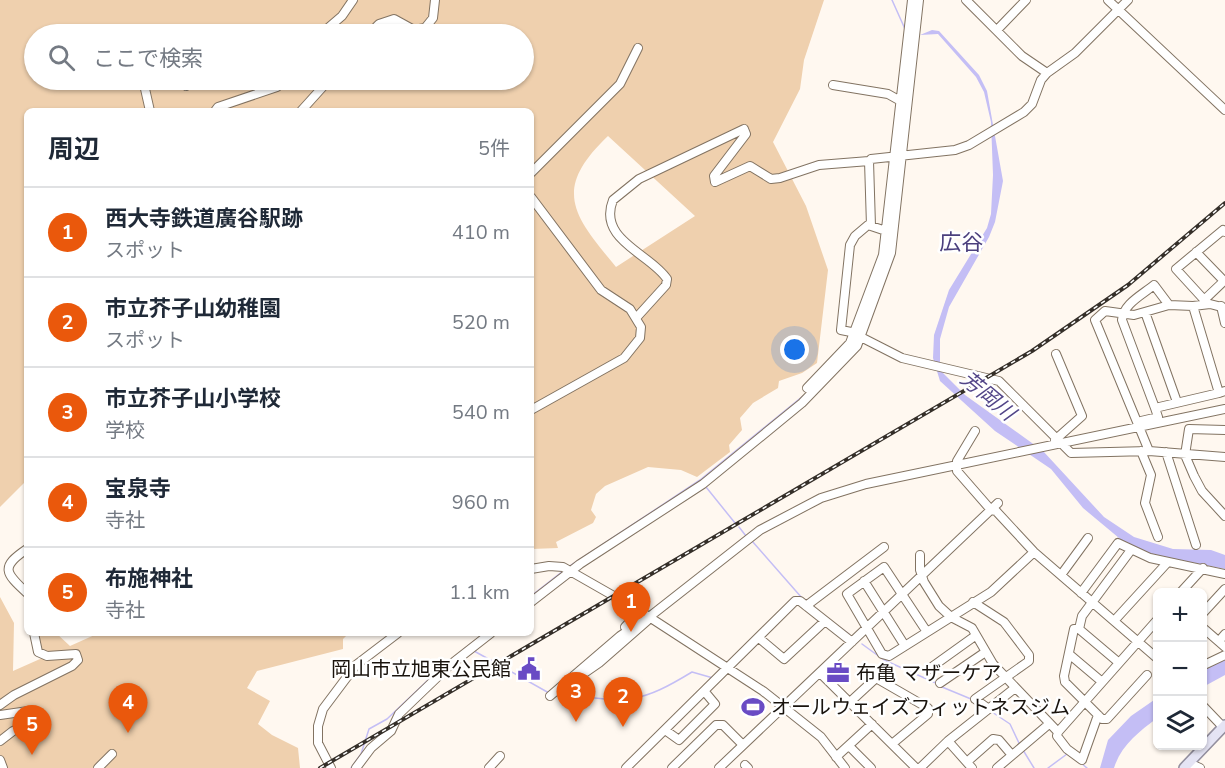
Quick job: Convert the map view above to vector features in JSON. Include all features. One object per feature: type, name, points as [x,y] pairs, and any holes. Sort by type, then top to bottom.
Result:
[{"type":"main road","points":[[1186,765],[1224,726]]},
{"type":"street","points":[[333,24],[342,16],[353,0]]},
{"type":"street","points":[[428,24],[433,18],[435,0]]},
{"type":"street","points":[[904,102],[912,0]]},
{"type":"street","points":[[807,388],[858,335],[883,255],[919,0]]},
{"type":"street","points":[[966,0],[1022,56],[1047,73]]},
{"type":"street","points":[[997,30],[1026,0]]},
{"type":"street","points":[[1108,0],[1225,110]]},
{"type":"street","points":[[637,317],[666,285],[667,279],[628,247],[611,218],[614,200],[639,179],[744,129],[746,134],[714,176],[716,182],[750,166],[771,179],[819,165],[954,150],[1029,108],[1035,100],[1041,80],[1047,73],[1075,53],[1128,0]]},
{"type":"street","points":[[382,24],[394,19],[403,24]]},
{"type":"street","points":[[534,170],[620,84],[638,48]]},
{"type":"street","points":[[833,85],[888,94],[904,102]]},
{"type":"street","points":[[145,90],[149,108]]},
{"type":"street","points":[[217,108],[268,90]]},
{"type":"street","points":[[304,108],[320,90]]},
{"type":"street","points":[[534,599],[567,570],[703,484],[782,421],[830,376],[858,335],[890,258],[897,157]]},
{"type":"street","points":[[869,161],[871,226]]},
{"type":"street","points":[[534,201],[601,290],[637,317],[641,327],[640,338],[624,358],[534,408]]},
{"type":"street","points":[[886,231],[871,226],[864,227],[855,236],[849,249],[841,330],[858,335],[893,355],[999,381],[1066,450],[1076,453],[1145,451],[1225,457]]},
{"type":"street","points":[[1225,232],[1223,230],[1176,269],[1206,302],[1223,307],[1225,323]]},
{"type":"street","points":[[1158,537],[1145,503],[1151,475],[1145,451],[1137,424],[1095,320],[1105,310],[1134,315],[1169,305],[1193,306],[1206,302],[1224,281],[1196,252]]},
{"type":"street","points":[[1137,424],[1158,417],[1122,320],[1122,314],[1125,308],[1154,285],[1169,305]]},
{"type":"street","points":[[1155,408],[1222,392],[1193,306]]},
{"type":"street","points":[[1145,312],[1177,402]]},
{"type":"street","points":[[1056,354],[1082,416],[1058,442]]},
{"type":"street","points":[[566,696],[573,681],[624,643],[650,618],[749,538],[784,516],[836,493],[866,484],[1042,448],[1058,442],[1137,424],[1225,409]]},
{"type":"street","points":[[1225,430],[1190,429],[1185,455],[1202,491],[1225,516]]},
{"type":"street","points":[[975,431],[956,466],[957,471],[995,508],[1034,552],[1153,655]]},
{"type":"street","points":[[1166,452],[1196,545]]},
{"type":"street","points":[[719,768],[995,508]]},
{"type":"street","points":[[1061,575],[1088,538]]},
{"type":"street","points":[[1081,592],[1118,543],[1167,563],[1225,573]]},
{"type":"street","points":[[808,605],[884,547]]},
{"type":"street","points":[[1079,629],[1082,616],[1131,550]]},
{"type":"street","points":[[24,551],[10,560],[7,566],[10,578],[24,590]]},
{"type":"street","points":[[927,632],[884,567],[847,594],[847,598],[866,629],[886,657],[905,646],[927,632],[951,616],[973,602],[991,592],[1034,552]]},
{"type":"street","points":[[920,555],[922,576],[939,606],[972,628],[984,653],[1058,732],[1067,749],[1082,760],[1098,715]]},
{"type":"street","points":[[1114,621],[1167,563]]},
{"type":"street","points":[[534,568],[549,566],[567,570],[604,589],[729,668],[784,707],[821,737],[845,768]]},
{"type":"street","points":[[1185,588],[1203,568]]},
{"type":"street","points":[[864,581],[905,646]]},
{"type":"street","points":[[1207,609],[1225,589]]},
{"type":"street","points":[[626,768],[795,601],[808,605],[852,642]]},
{"type":"street","points":[[973,602],[1004,622],[1029,655],[1029,661],[975,699],[989,709]]},
{"type":"street","points":[[562,675],[570,673],[640,611]]},
{"type":"street","points":[[552,695],[620,636],[650,618]]},
{"type":"street","points":[[759,638],[784,659],[825,621]]},
{"type":"street","points":[[1058,732],[1153,624]]},
{"type":"street","points":[[1079,629],[1074,629],[1064,676],[1065,682],[1098,715],[1107,718],[1146,675]]},
{"type":"street","points":[[1079,629],[1118,662]]},
{"type":"street","points":[[1207,631],[1222,644],[1225,634]]},
{"type":"street","points":[[0,705],[14,695],[72,666],[78,660],[76,654],[57,657],[38,652],[35,636]]},
{"type":"street","points":[[331,768],[318,743],[318,726],[323,709],[356,665],[394,636]]},
{"type":"street","points":[[356,768],[371,748],[391,731],[399,714],[441,673],[487,636]]},
{"type":"street","points":[[930,669],[975,636]]},
{"type":"street","points":[[940,683],[984,653]]},
{"type":"street","points":[[1069,654],[1101,681]]},
{"type":"street","points":[[1207,664],[1225,655]]},
{"type":"street","points":[[820,673],[918,768],[1015,688]]},
{"type":"street","points":[[850,702],[876,678],[928,708],[928,714],[892,744]]},
{"type":"street","points":[[665,730],[679,740],[715,704],[705,692]]},
{"type":"street","points":[[1207,709],[1224,726]]},
{"type":"street","points":[[0,716],[28,711],[35,715],[34,721],[13,731],[0,741]]},
{"type":"street","points":[[672,768],[716,724],[723,725],[743,745]]},
{"type":"street","points":[[836,757],[872,724]]},
{"type":"street","points":[[997,768],[1049,724]]},
{"type":"street","points":[[948,741],[971,766],[993,739],[999,740],[1011,754]]},
{"type":"street","points":[[849,746],[871,768]]},
{"type":"street","points":[[98,768],[112,754]]},
{"type":"street","points":[[489,768],[500,756]]},
{"type":"street","points":[[0,760],[3,768]]},
{"type":"street","points":[[1186,765],[1200,768]]},
{"type":"shaded area","points":[[0,0],[824,0],[804,60],[800,89],[773,142],[806,206],[828,270],[817,363],[802,373],[779,381],[778,388],[753,403],[740,418],[742,430],[729,445],[730,452],[697,477],[681,470],[648,467],[605,486],[596,494],[591,510],[596,517],[593,523],[556,542],[558,548],[534,549],[534,108],[24,108],[24,483],[0,507]],"holes":[[[608,136],[695,216],[616,267],[589,233],[580,217],[575,203],[574,188],[579,172],[590,155]]]},
{"type":"shaded area","points":[[932,30],[939,31],[979,75],[987,91],[1003,181],[995,222],[989,237],[949,307],[940,339],[940,370],[965,395],[1043,451],[1104,517],[1134,537],[1173,549],[1211,550],[1225,555],[1225,569],[1149,554],[1125,543],[1083,508],[1051,469],[995,431],[940,381],[933,358],[934,335],[949,290],[987,228],[991,214],[993,175],[991,122],[984,92],[976,77],[938,34],[920,35]]},
{"type":"shaded area","points":[[0,597],[14,623],[13,671],[49,655],[40,650],[36,636],[59,636],[70,646],[92,636],[346,636],[343,639],[343,649],[257,671],[247,688],[270,701],[258,724],[272,735],[298,748],[300,768],[0,768]]},
{"type":"shaded area","points":[[1225,659],[1225,675],[1207,685],[1207,669]]},
{"type":"shaded area","points":[[1153,701],[1153,721],[1126,746],[1114,768],[1100,768],[1108,740],[1131,716]]},
{"type":"waterway","points":[[892,0],[905,29]]},
{"type":"waterway","points":[[570,566],[700,480],[803,396]]},
{"type":"waterway","points":[[706,487],[735,523]]},
{"type":"waterway","points":[[739,527],[746,536]]},
{"type":"waterway","points":[[752,541],[802,598]]},
{"type":"waterway","points":[[534,594],[563,571]]},
{"type":"waterway","points":[[827,618],[849,634]]},
{"type":"waterway","points":[[464,649],[481,636]]},
{"type":"waterway","points":[[862,644],[884,660],[938,684]]},
{"type":"waterway","points":[[474,651],[494,662]]},
{"type":"waterway","points":[[351,768],[361,754],[369,729],[387,719],[446,663]]},
{"type":"waterway","points":[[503,667],[549,693]]},
{"type":"waterway","points":[[570,695],[607,699],[634,698],[660,690],[692,672],[713,678]]},
{"type":"waterway","points":[[942,687],[971,699]]},
{"type":"waterway","points":[[556,696],[566,694]]},
{"type":"waterway","points":[[992,712],[1010,724],[1019,743]]},
{"type":"waterway","points":[[1023,750],[1034,768]]},
{"type":"waterway","points":[[1048,768],[1067,754]]},
{"type":"waterway","points":[[1081,763],[1087,768]]},
{"type":"railway","points":[[320,768],[1032,351],[1128,285],[1225,203]]},
{"type":"place","name":"西大寺鉄道廣谷駅跡","points":[[631,632]]},
{"type":"place","name":"岡山市立旭東公民館","points":[[529,669]]},
{"type":"place","name":"布亀 マザーケア","points":[[838,673]]},
{"type":"place","name":"オールウェイズフィットネスジム","points":[[753,707]]},
{"type":"place","name":"市立芥子山小学校","points":[[576,722]]},
{"type":"place","name":"市立芥子山幼稚園","points":[[623,727]]},
{"type":"place","name":"宝泉寺","points":[[128,733]]},
{"type":"place","name":"布施神社","points":[[32,755]]},
{"type":"district","name":"広谷","points":[[961,243]]},
{"type":"water label","name":"芳岡川","points":[[988,396]]}]
